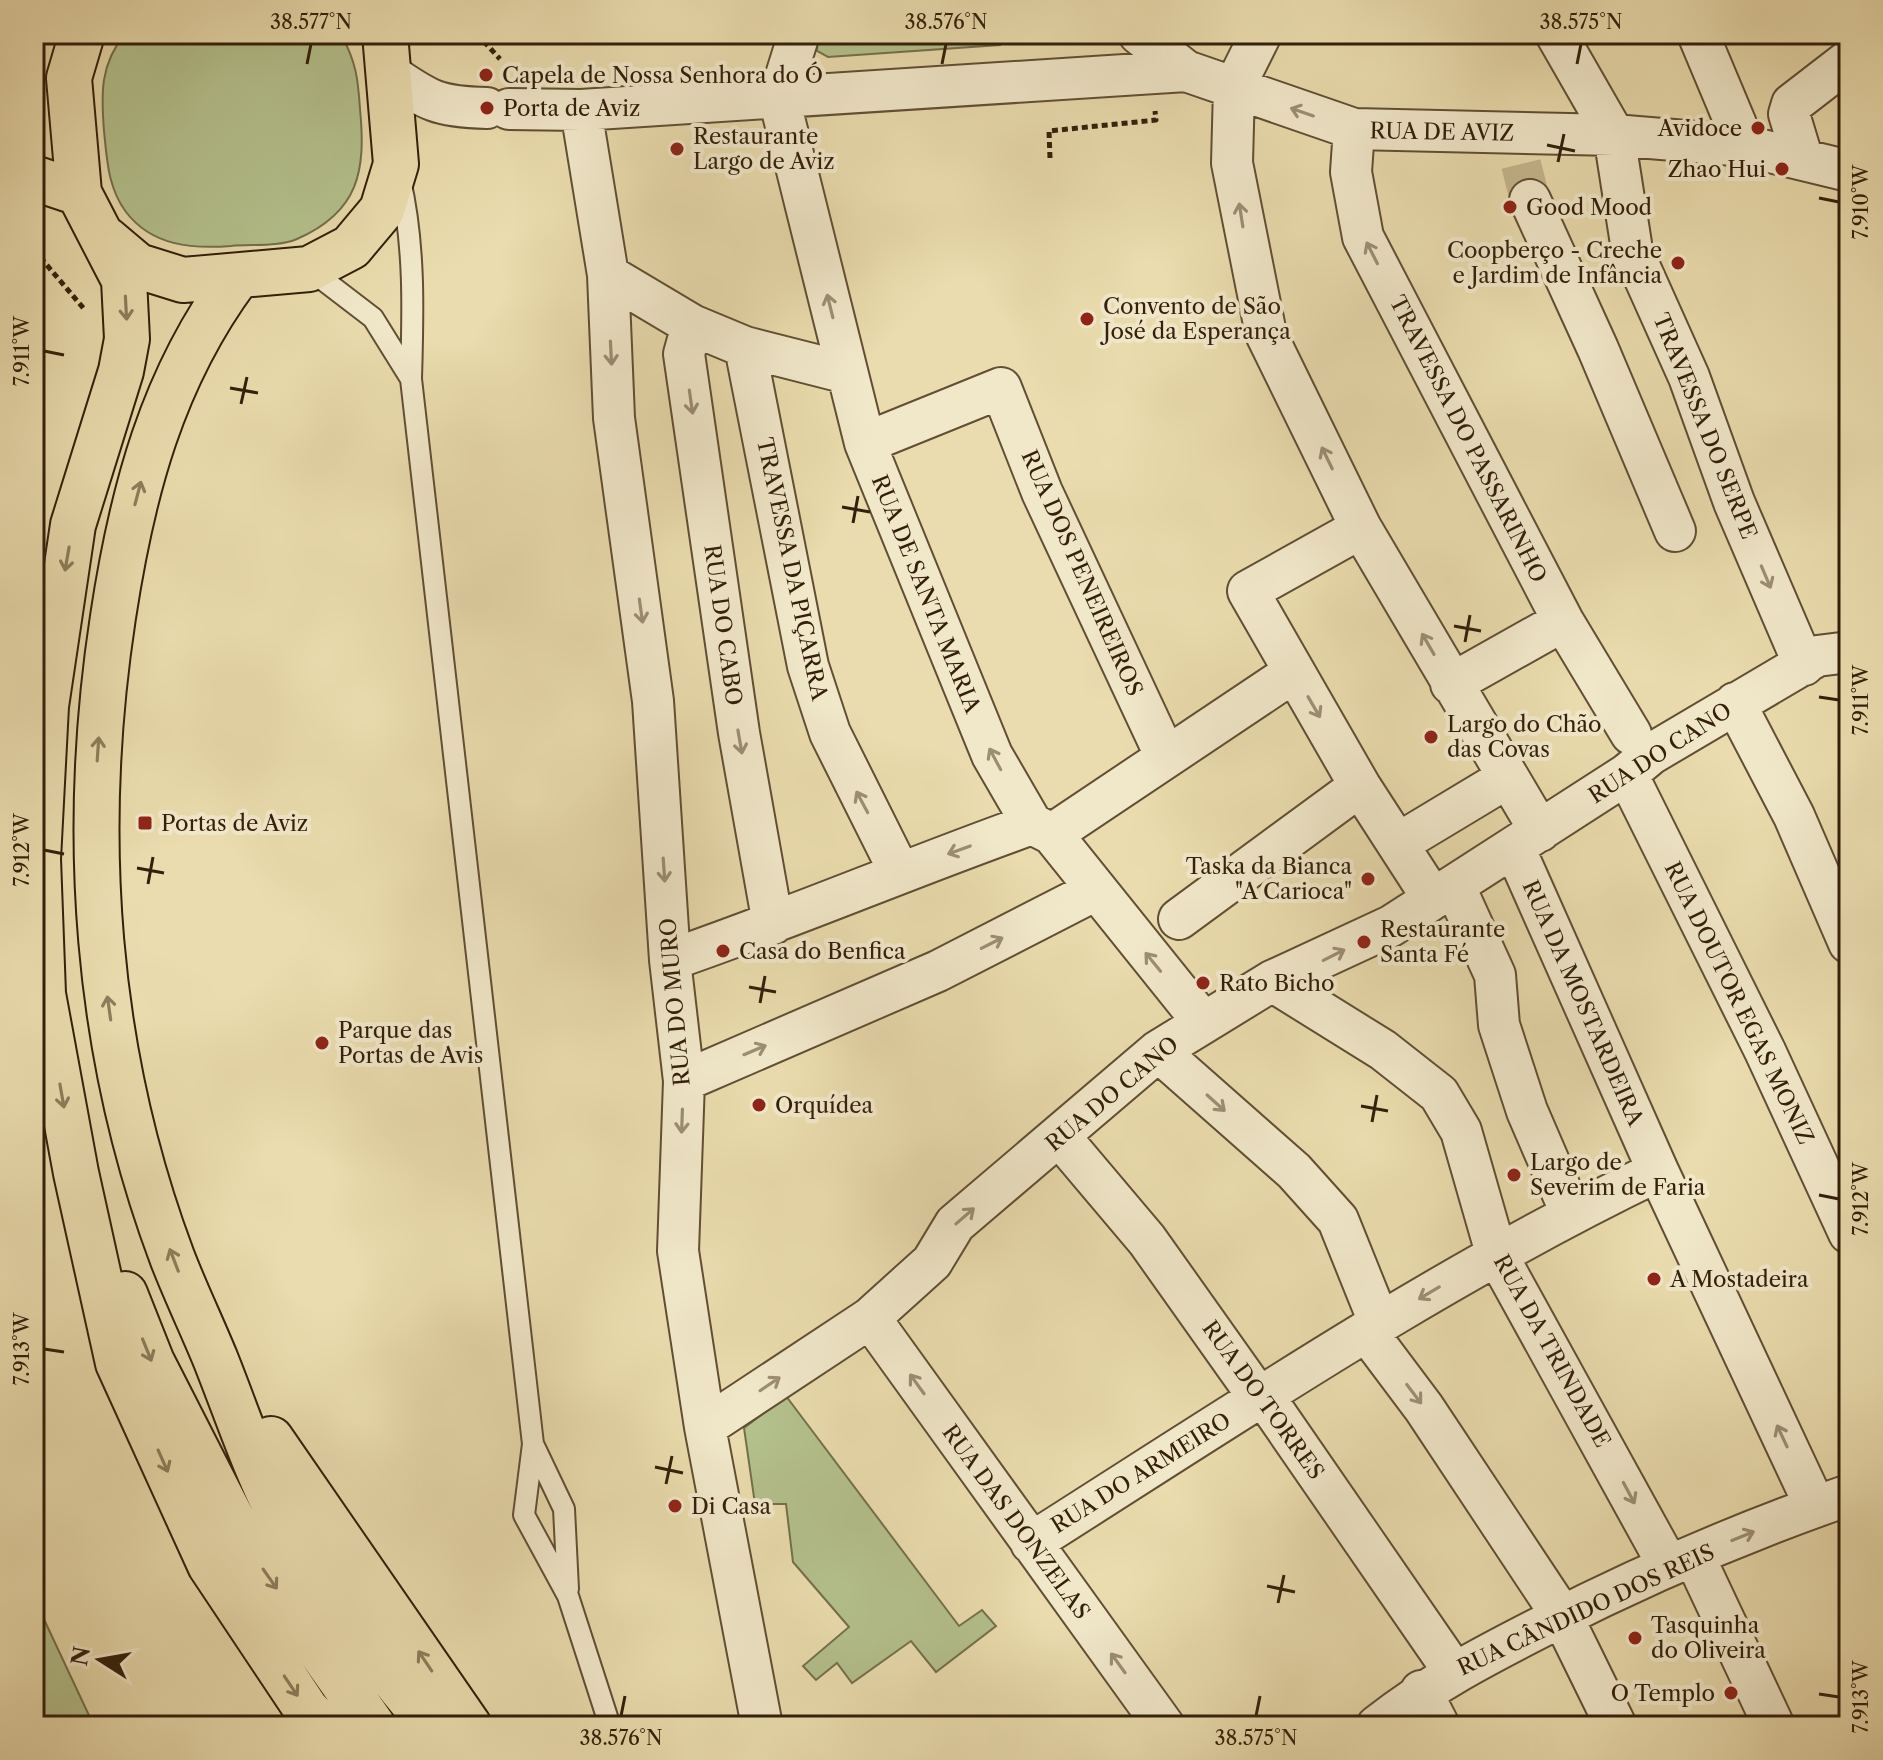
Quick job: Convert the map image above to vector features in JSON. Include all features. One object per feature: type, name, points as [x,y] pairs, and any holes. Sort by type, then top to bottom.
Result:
[{"type":"main road","points":[[82,34],[51,87],[79,193],[124,280],[127,339],[121,371],[73,525],[46,706],[38,859],[43,994],[76,1173],[118,1363],[210,1565],[306,1709],[322,1726]]},
{"type":"main road","points":[[101,235],[138,266],[183,280],[309,269],[351,247],[382,210],[396,164],[384,48]]},
{"type":"main road","points":[[34,178],[79,193]]},
{"type":"main road","points":[[238,276],[204,322],[187,354],[150,451],[122,554],[103,685],[96,779],[100,945],[112,1030],[149,1181],[172,1255],[284,1524],[373,1657],[432,1726]]},
{"type":"main road","points":[[76,1173],[152,1362],[245,1544],[373,1726]]},
{"type":"main road","points":[[204,1332],[307,1496],[469,1726]]},
{"type":"street","points":[[779,98],[799,34]]},
{"type":"street","name":"RUA DE AVIZ","points":[[1139,34],[1186,71],[1234,88],[1354,129],[1520,166],[1614,135],[1745,146],[1802,157],[1849,171]]},
{"type":"street","points":[[1261,34],[1234,88],[1232,163],[1266,334],[1361,528],[1507,778],[1527,839]]},
{"type":"street","points":[[1556,34],[1614,135]]},
{"type":"street","points":[[1698,34],[1745,146]]},
{"type":"street","name":"RUA DE AVIZ","points":[[384,48],[422,97],[446,107],[498,109],[581,110],[1186,71]]},
{"type":"street","points":[[1802,157],[1789,114],[1792,104],[1849,60]]},
{"type":"street","name":"RUA DE SANTA MARIA","points":[[779,98],[865,443],[992,755],[1042,829],[1203,1022]]},
{"type":"street","name":"RUA DO MURO","points":[[581,110],[608,275],[614,418],[653,701],[670,960],[684,1081],[678,1251],[705,1427],[762,1726]]},
{"type":"street","name":"TRAVESSA DO PASSARINHO","points":[[1354,129],[1351,172],[1363,237],[1563,621],[1631,734]]},
{"type":"street","name":"TRAVESSA DO SERPE","points":[[1614,135],[1632,250],[1689,377],[1734,502],[1804,665]]},
{"type":"street","points":[[1520,166],[1675,531]]},
{"type":"street","points":[[608,275],[692,325],[745,347],[847,373]]},
{"type":"street","name":"RUA DO CABO","points":[[692,325],[684,354],[739,733],[773,924]]},
{"type":"street","name":"TRAVESSA DA PIÇARRA","points":[[745,347],[808,666],[830,733],[899,871]]},
{"type":"street","name":"RUA DOS PENEIREIROS","points":[[865,443],[1001,388],[1042,492],[1165,755]]},
{"type":"street","points":[[1361,528],[1248,591],[1360,786],[1399,843],[1444,893],[1495,975],[1499,1025],[1527,1111],[1571,1213]]},
{"type":"street","points":[[1451,684],[1563,621]]},
{"type":"street","name":"RUA DO CANO","points":[[705,1427],[870,1318],[932,1262],[955,1224],[1158,1051],[1272,981],[1391,926],[1627,774],[1651,754],[1735,703],[1817,656],[1849,652]]},
{"type":"street","points":[[670,960],[773,924],[899,871],[1042,829],[1294,672]]},
{"type":"street","points":[[1735,703],[1794,816],[1849,943]]},
{"type":"street","name":"RUA DOUTOR EGAS MONIZ","points":[[1627,774],[1765,1051],[1849,1233]]},
{"type":"street","points":[[1399,843],[1507,778]]},
{"type":"street","points":[[1179,919],[1360,786]]},
{"type":"street","name":"RUA DA MOSTARDEIRA","points":[[1527,839],[1658,1171],[1838,1507]]},
{"type":"street","points":[[684,1081],[938,971],[1096,890]]},
{"type":"street","name":"RUA DA TRINDADE","points":[[1272,981],[1383,1050],[1439,1094],[1461,1131],[1496,1253],[1681,1561],[1774,1726]]},
{"type":"street","points":[[1158,1051],[1294,1171],[1338,1220],[1373,1327],[1562,1616],[1616,1726]]},
{"type":"street","name":"RUA DO TORRES","points":[[1060,1137],[1147,1240],[1252,1388],[1263,1395],[1438,1681],[1439,1726]]},
{"type":"street","points":[[1496,1253],[1658,1171]]},
{"type":"street","name":"RUA DO ARMEIRO","points":[[1031,1543],[1263,1395],[1496,1253]]},
{"type":"street","name":"RUA DAS DONZELAS","points":[[870,1318],[1164,1726]]},
{"type":"street","name":"RUA CÂNDIDO DOS REIS","points":[[1377,1726],[1438,1681],[1562,1616],[1681,1561],[1838,1507]]},
{"type":"lane","points":[[396,164],[406,206],[411,279],[411,379],[533,1444],[524,1515],[568,1596],[610,1726]]},
{"type":"lane","points":[[309,269],[373,318],[411,379]]},
{"type":"lane","points":[[533,1444],[564,1509],[568,1596]]},
{"type":"path","points":[[477,34],[500,59]]},
{"type":"path","points":[[1050,158],[1049,131],[1137,122]]},
{"type":"path","points":[[34,250],[90,317]]},
{"type":"green space","points":[[125,34],[341,34],[355,70],[362,131],[359,170],[346,202],[318,228],[290,242],[273,244],[187,246],[160,238],[136,223],[120,203],[112,183],[103,117],[107,68]]},
{"type":"green space","points":[[818,34],[1002,34],[1000,45],[828,57],[817,51]]},
{"type":"green space","points":[[786,1396],[959,1626],[982,1610],[996,1626],[936,1672],[911,1641],[852,1683],[837,1663],[816,1680],[803,1666],[849,1627],[793,1562],[786,1504],[755,1504],[744,1428]]},
{"type":"green space","points":[[34,1598],[94,1726],[34,1726]]},
{"type":"tunnel","points":[[1521,164],[1530,200]]},
{"type":"place","name":"Capela de Nossa Senhora do Ó","points":[[486,75]]},
{"type":"place","name":"Porta de Aviz","points":[[487,108]]},
{"type":"place","name":"Avidoce","points":[[1758,128]]},
{"type":"place","name":"Restaurante Largo de Aviz","points":[[677,149]]},
{"type":"place","name":"Zhao Hui","points":[[1782,169]]},
{"type":"place","name":"Good Mood","points":[[1510,207]]},
{"type":"place","name":"Coopberço - Creche e Jardim de Infância","points":[[1678,263]]},
{"type":"place","name":"Convento de São José da Esperança","points":[[1087,319]]},
{"type":"place","name":"Largo do Chão das Covas","points":[[1431,737]]},
{"type":"place","name":"Portas de Aviz","points":[[145,823]]},
{"type":"place","name":"Taska da Bianca \"A Carioca\"","points":[[1368,879]]},
{"type":"place","name":"Restaurante Santa Fé","points":[[1364,942]]},
{"type":"place","name":"Casa do Benfica","points":[[723,951]]},
{"type":"place","name":"Rato Bicho","points":[[1203,983]]},
{"type":"place","name":"Parque das Portas de Avis","points":[[322,1043]]},
{"type":"place","name":"Orquídea","points":[[759,1105]]},
{"type":"place","name":"Largo de Severim de Faria","points":[[1514,1175]]},
{"type":"place","name":"A Mostadeira","points":[[1654,1279]]},
{"type":"place","name":"Di Casa","points":[[675,1506]]},
{"type":"place","name":"Tasquinha do Oliveira","points":[[1635,1638]]},
{"type":"place","name":"O Templo","points":[[1731,1693]]}]
